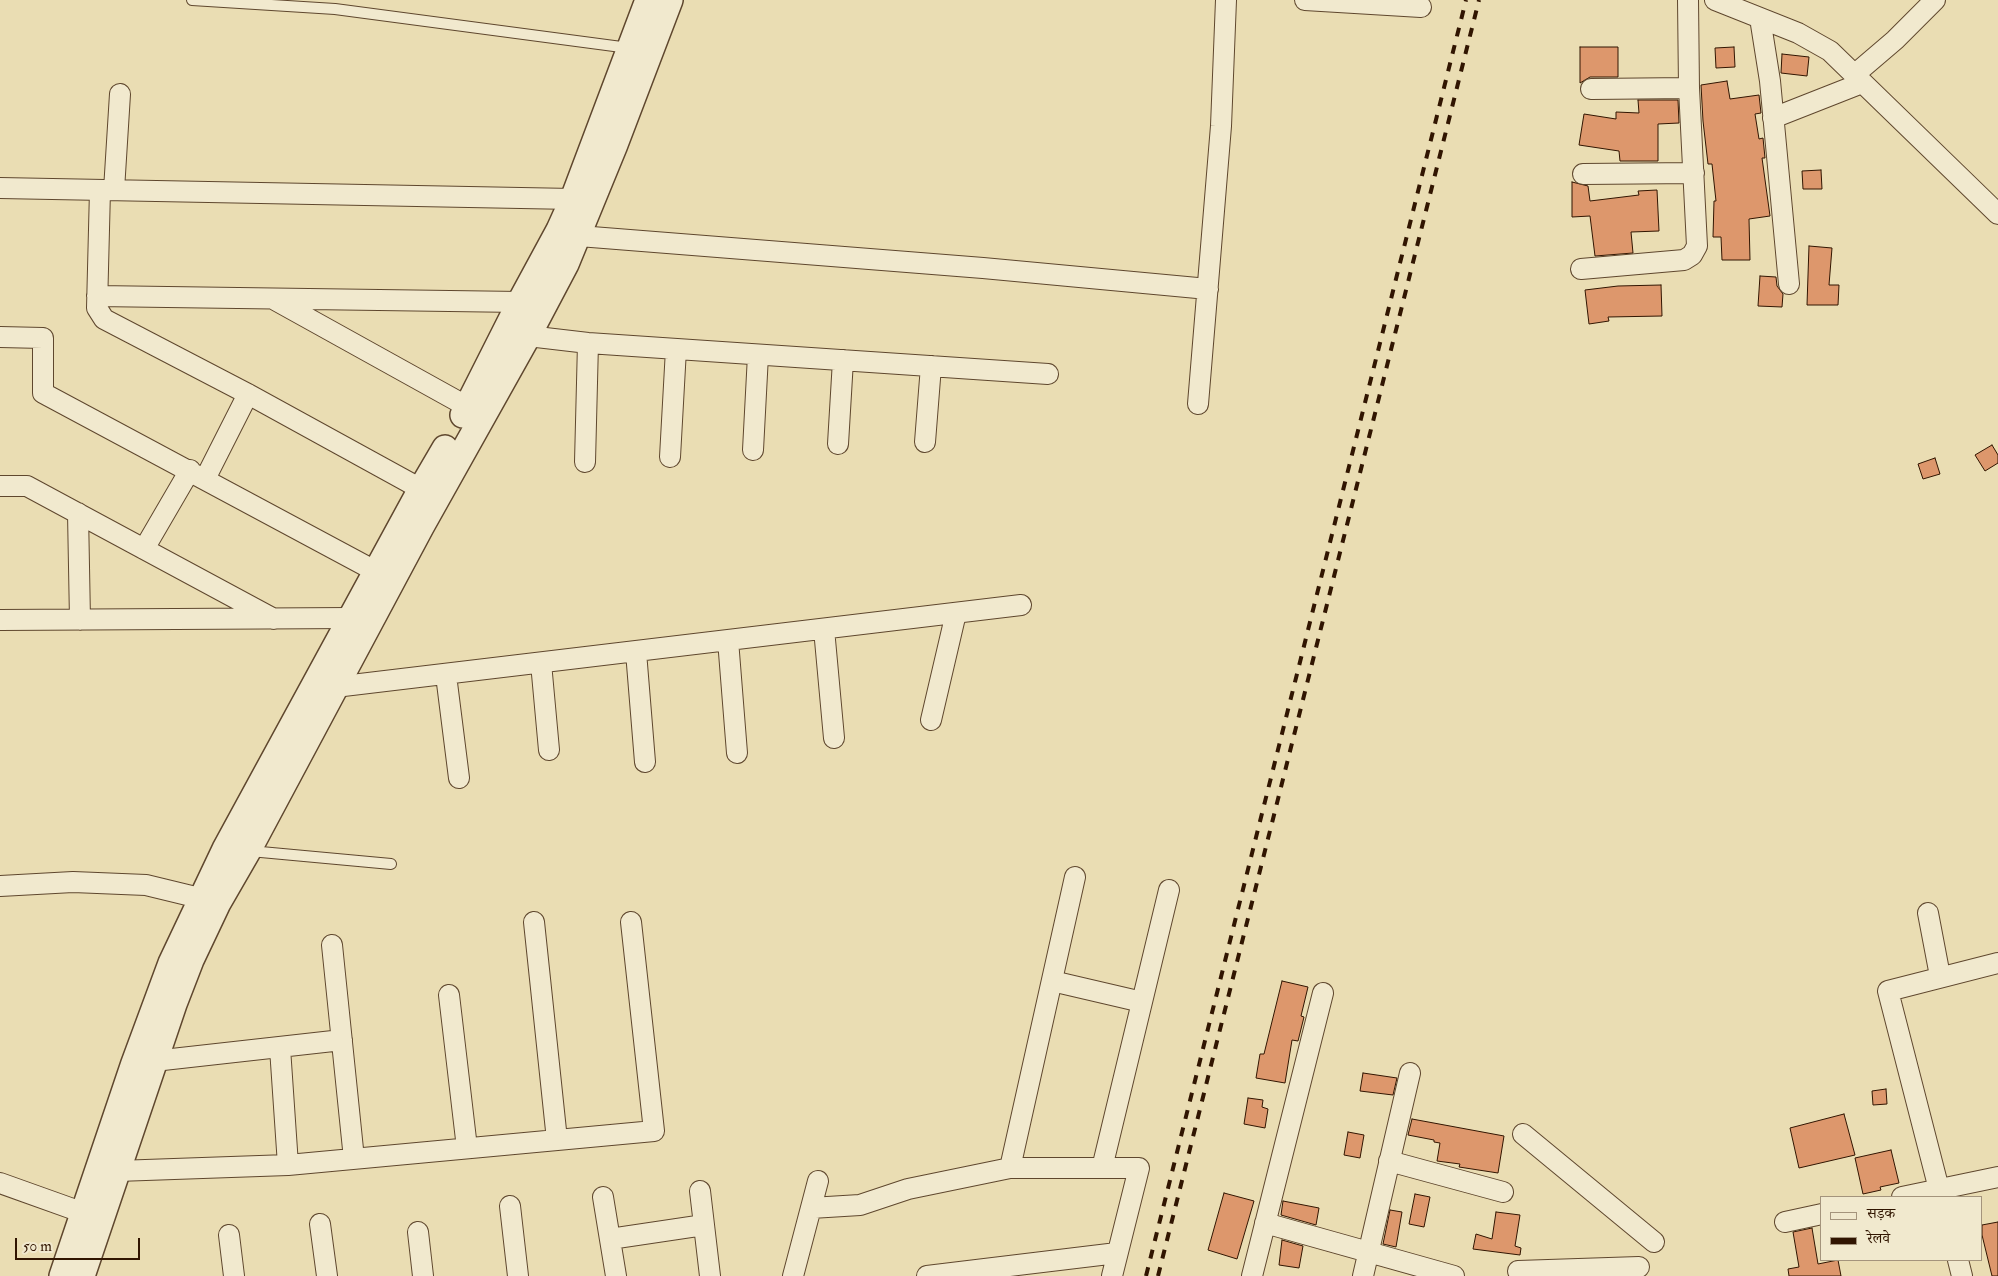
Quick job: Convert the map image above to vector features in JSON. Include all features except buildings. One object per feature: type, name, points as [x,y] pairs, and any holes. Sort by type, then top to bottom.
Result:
[{"type":"street","points":[[582,201],[630,49],[648,0]]},
{"type":"street","points":[[82,1276],[134,1063],[170,962],[210,900],[248,851],[420,527],[528,336],[582,201],[670,0]]},
{"type":"street","points":[[1198,404],[1224,90],[1226,0]]},
{"type":"street","points":[[1305,0],[1421,7]]},
{"type":"street","points":[[1581,269],[1684,260],[1692,255],[1697,246],[1689,88],[1688,0]]},
{"type":"street","points":[[1715,0],[1798,33],[1830,52],[1998,214]]},
{"type":"street","points":[[1773,118],[1858,79],[1935,0]]},
{"type":"street","points":[[1760,18],[1770,81],[1789,284]]},
{"type":"street","points":[[1592,89],[1689,88]]},
{"type":"street","points":[[120,94],[107,190],[97,296],[97,308],[104,319],[248,394],[421,489]]},
{"type":"street","points":[[1583,174],[1694,173]]},
{"type":"street","points":[[0,188],[582,201]]},
{"type":"street","points":[[569,233],[1208,289]]},
{"type":"street","points":[[62,1276],[84,1213],[108,1170],[154,1061],[191,960],[210,900],[276,755],[421,489],[468,407],[520,302],[569,233]]},
{"type":"street","points":[[97,296],[520,302]]},
{"type":"street","points":[[273,299],[468,407]]},
{"type":"street","points":[[528,336],[588,343],[1048,374]]},
{"type":"street","points":[[0,337],[44,338],[43,393],[198,474],[377,572]]},
{"type":"street","points":[[585,462],[588,343]]},
{"type":"street","points":[[670,457],[676,349]]},
{"type":"street","points":[[753,450],[758,355]]},
{"type":"street","points":[[838,444],[843,360]]},
{"type":"street","points":[[925,442],[931,366]]},
{"type":"street","points":[[144,549],[198,474],[248,394]]},
{"type":"street","points":[[0,486],[27,486],[276,620]]},
{"type":"street","points":[[78,513],[80,620]]},
{"type":"street","points":[[335,687],[541,664],[1021,605]]},
{"type":"street","points":[[931,720],[956,613]]},
{"type":"street","points":[[0,620],[276,620],[351,618]]},
{"type":"street","points":[[824,629],[834,738]]},
{"type":"street","points":[[728,640],[737,753]]},
{"type":"street","points":[[636,652],[645,762]]},
{"type":"street","points":[[541,664],[549,750]]},
{"type":"street","points":[[446,675],[459,778]]},
{"type":"street","points":[[1010,1168],[1075,877]]},
{"type":"street","points":[[0,886],[73,882],[146,885],[210,900]]},
{"type":"street","points":[[1102,1168],[1169,890]]},
{"type":"street","points":[[1928,913],[1940,976]]},
{"type":"street","points":[[534,922],[557,1140]]},
{"type":"street","points":[[108,1170],[288,1165],[654,1131],[632,922]]},
{"type":"street","points":[[332,945],[354,1159]]},
{"type":"street","points":[[1940,1193],[1888,991],[1940,976],[1998,963]]},
{"type":"street","points":[[1052,981],[1142,1002]]},
{"type":"street","points":[[1252,1276],[1323,993]]},
{"type":"street","points":[[449,995],[467,1148]]},
{"type":"street","points":[[154,1061],[342,1040]]},
{"type":"street","points":[[280,1048],[288,1165]]},
{"type":"street","points":[[1363,1276],[1410,1073]]},
{"type":"street","points":[[1523,1134],[1654,1242]]},
{"type":"street","points":[[1389,1161],[1503,1192]]},
{"type":"street","points":[[811,1208],[860,1205],[908,1189],[1010,1168],[1139,1168],[1112,1276]]},
{"type":"street","points":[[1912,1196],[1940,1193],[1998,1177]]},
{"type":"street","points":[[794,1276],[818,1181]]},
{"type":"street","points":[[0,1183],[84,1213]]},
{"type":"street","points":[[700,1191],[710,1276]]},
{"type":"street","points":[[603,1198],[616,1276]]},
{"type":"street","points":[[510,1206],[518,1276]]},
{"type":"street","points":[[1785,1222],[1820,1214]]},
{"type":"street","points":[[1265,1222],[1454,1276]]},
{"type":"street","points":[[320,1224],[327,1276]]},
{"type":"street","points":[[610,1239],[704,1225]]},
{"type":"street","points":[[1518,1271],[1639,1272],[1638,1228]]},
{"type":"street","points":[[418,1232],[423,1276]]},
{"type":"street","points":[[229,1235],[234,1276]]},
{"type":"street","points":[[926,1276],[1117,1253]]},
{"type":"street","points":[[1958,1261],[1962,1276]]},
{"type":"lane","points":[[192,0],[335,9],[630,49]]},
{"type":"lane","points":[[248,851],[391,864]]},
{"type":"railway","points":[[1146,1276],[1466,0]]},
{"type":"railway","points":[[1158,1276],[1479,0]]}]
